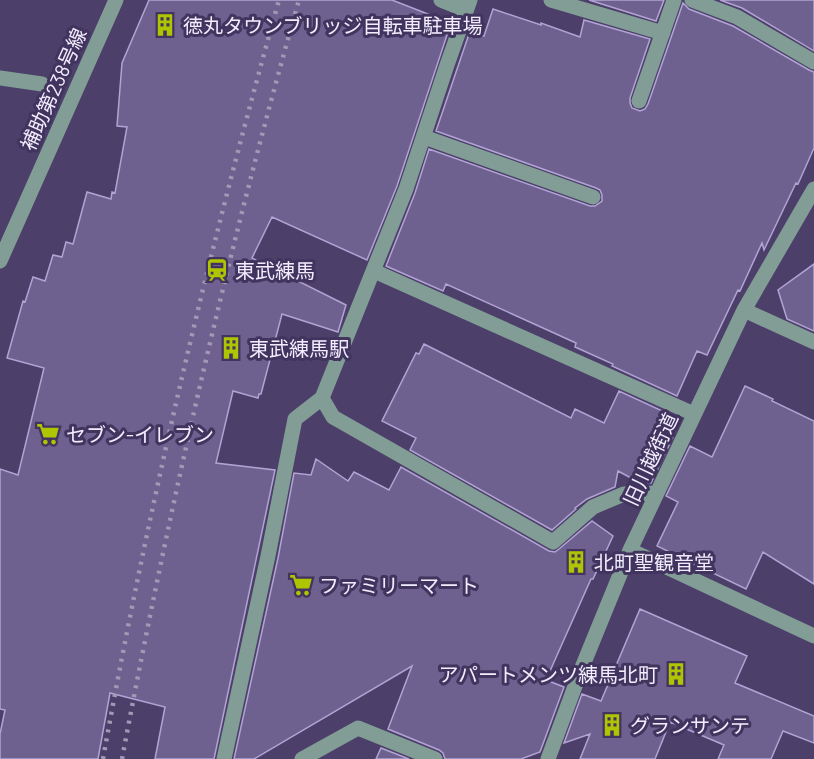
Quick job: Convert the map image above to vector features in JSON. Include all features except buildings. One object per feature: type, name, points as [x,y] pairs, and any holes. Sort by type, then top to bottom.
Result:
[{"type":"street","name":"補助第238号線","points":[[0,261],[116,0]]},
{"type":"street","points":[[224,759],[295,419],[322,398],[406,189],[468,5],[441,0]]},
{"type":"street","points":[[551,0],[663,33]]},
{"type":"street","points":[[639,101],[674,0]]},
{"type":"street","points":[[692,0],[737,17],[814,62]]},
{"type":"street","points":[[0,78],[42,84]]},
{"type":"street","points":[[424,137],[593,197]]},
{"type":"street","name":"旧川越街道","points":[[548,759],[630,550],[744,310],[814,189]]},
{"type":"street","points":[[374,271],[694,414]]},
{"type":"street","points":[[744,310],[814,342]]},
{"type":"street","points":[[322,398],[333,417],[553,542],[593,507],[624,494],[657,493]]},
{"type":"street","points":[[630,550],[814,636]]},
{"type":"street","points":[[302,759],[358,728],[435,759]]},
{"type":"railway","points":[[103,759],[140,568],[182,377],[228,188],[279,0]]},
{"type":"railway","points":[[122,759],[180,473],[224,283],[299,0]]},
{"type":"place","name":"徳丸タウンブリッジ自転車駐車場","points":[[165,25]]},
{"type":"place","name":"東武練馬","points":[[217,270]]},
{"type":"place","name":"東武練馬駅","points":[[231,348]]},
{"type":"place","name":"セブン-イレブン","points":[[48,434]]},
{"type":"place","name":"北町聖観音堂","points":[[576,562]]},
{"type":"place","name":"ファミリーマート","points":[[301,585]]},
{"type":"place","name":"アパートメンツ練馬北町","points":[[676,674]]},
{"type":"place","name":"グランサンテ","points":[[612,725]]}]
